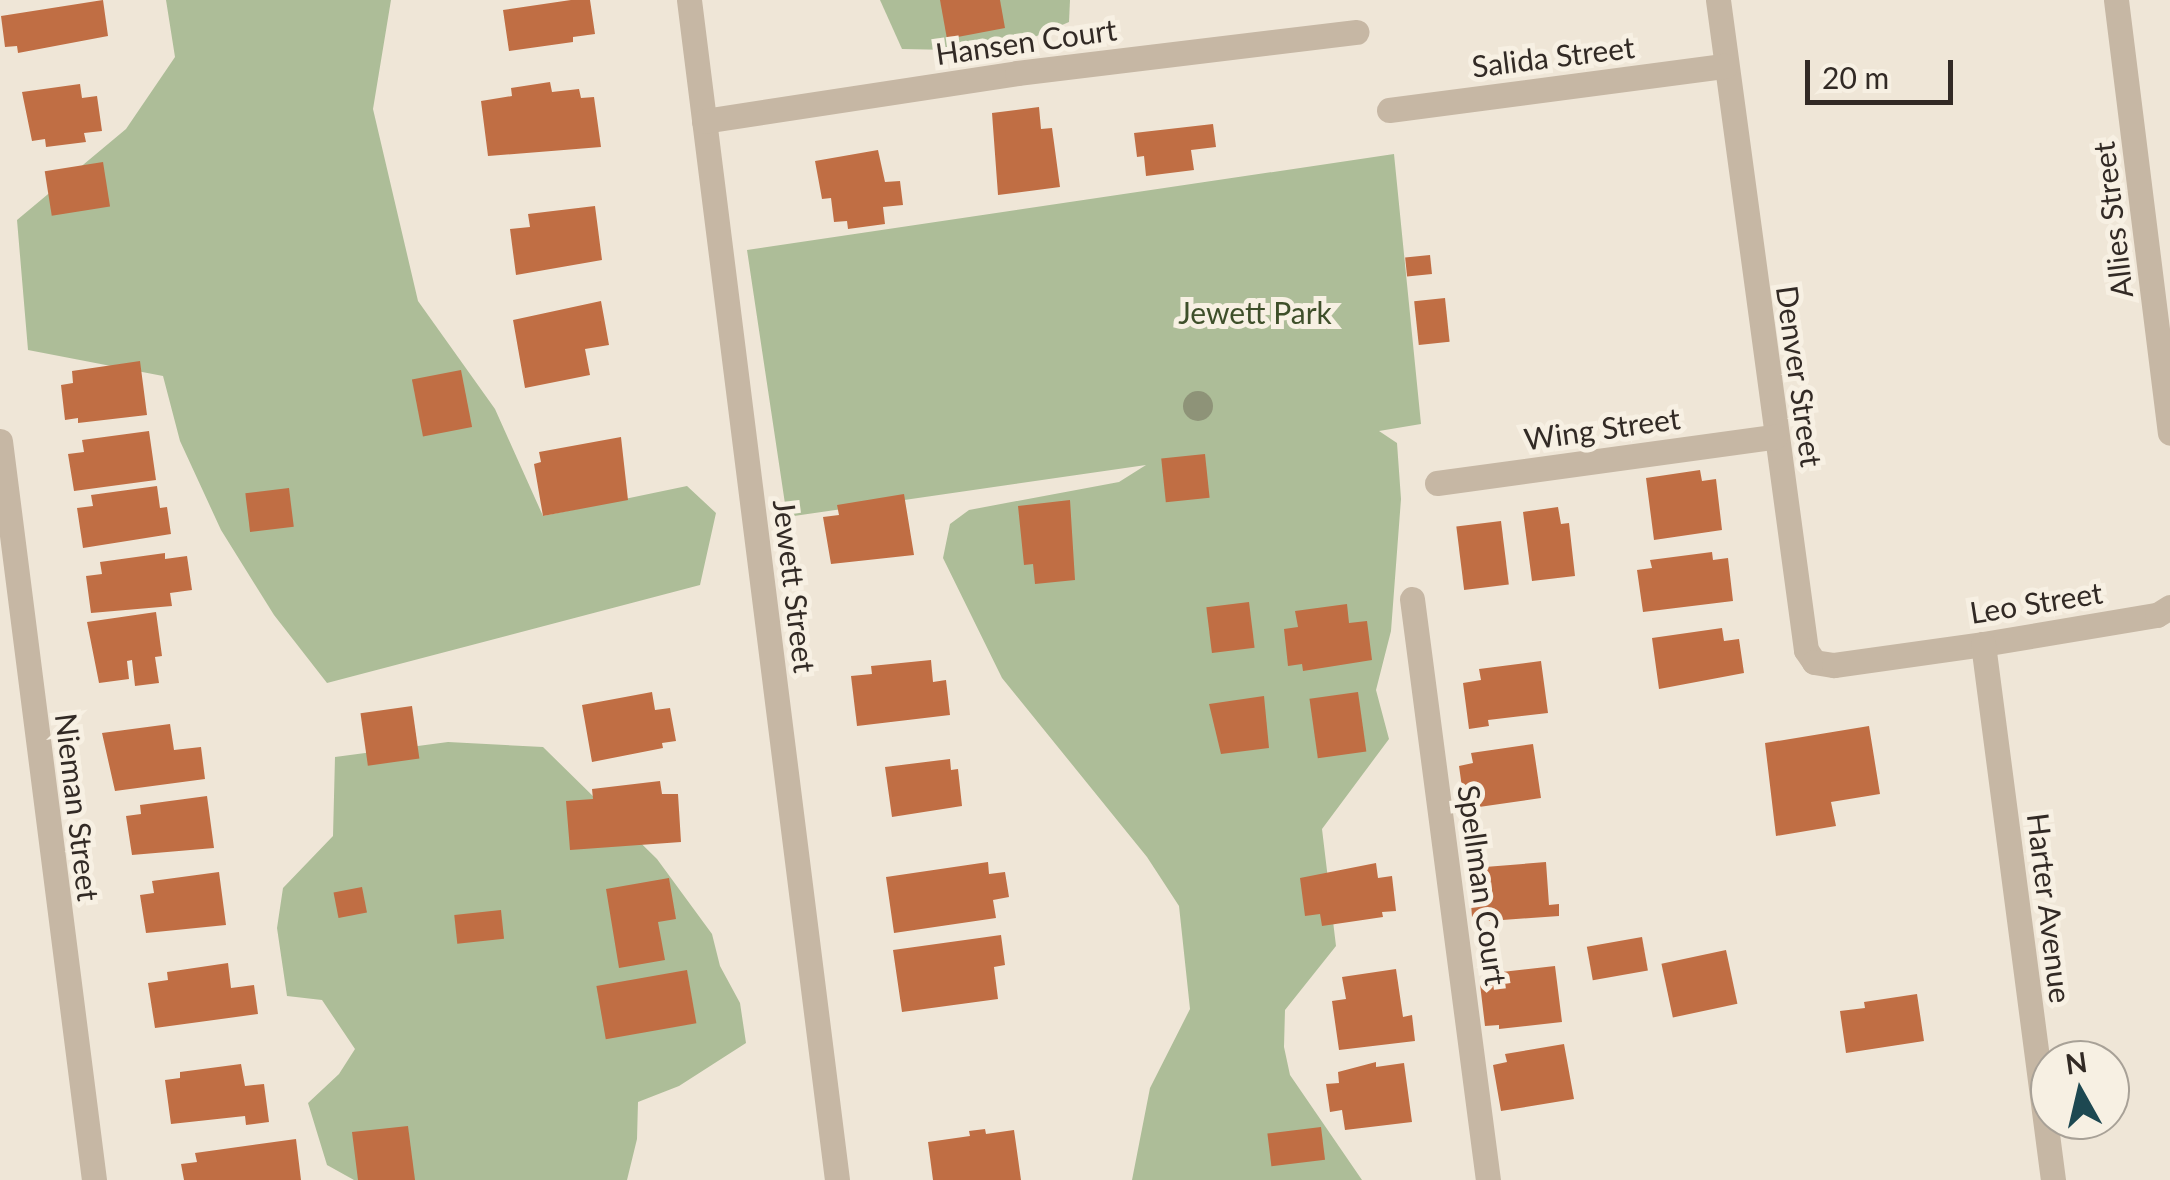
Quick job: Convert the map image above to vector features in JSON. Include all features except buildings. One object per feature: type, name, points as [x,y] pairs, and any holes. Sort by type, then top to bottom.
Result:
[{"type":"street","name":"Jewett Street","points":[[689,0],[837,1180]]},
{"type":"street","name":"Denver Street","points":[[1718,0],[1806,650],[1814,662],[1834,665],[1909,655]]},
{"type":"street","name":"Allies Street","points":[[2116,0],[2170,433]]},
{"type":"street","name":"Hansen Court","points":[[704,120],[1017,73],[1358,32]]},
{"type":"street","name":"Salida Street","points":[[1389,110],[1725,66]]},
{"type":"street","name":"Wing Street","points":[[1437,483],[1775,437]]},
{"type":"street","name":"Nieman Street","points":[[0,442],[94,1180]]},
{"type":"street","name":"Spellman Court","points":[[1412,598],[1488,1180]]},
{"type":"street","name":"Leo Street","points":[[1909,655],[2158,615],[2170,607]]},
{"type":"street","name":"Harter Avenue","points":[[1983,644],[2053,1180]]},
{"type":"green space","points":[[166,0],[391,0],[373,109],[418,301],[495,409],[543,516],[687,486],[716,513],[700,585],[327,683],[274,615],[221,530],[180,441],[163,376],[28,350],[17,220],[126,129],[175,57]]},
{"type":"green space","points":[[880,0],[1070,0],[1069,22],[1002,51],[902,49]]},
{"type":"green space","name":"Jewett Park","points":[[1394,154],[1421,424],[1379,431],[1397,443],[1401,499],[1391,631],[1376,690],[1389,739],[1322,829],[1336,946],[1285,1010],[1284,1047],[1290,1075],[1362,1180],[1132,1180],[1150,1088],[1190,1009],[1179,906],[1147,857],[1002,678],[943,558],[950,524],[969,510],[1119,482],[1146,465],[787,517],[747,250]]},
{"type":"green space","points":[[448,742],[543,747],[657,859],[712,934],[720,966],[740,1003],[746,1043],[679,1086],[638,1102],[637,1139],[627,1180],[354,1180],[327,1165],[308,1103],[339,1074],[355,1049],[322,1000],[287,996],[277,928],[283,888],[333,836],[335,757]]}]
